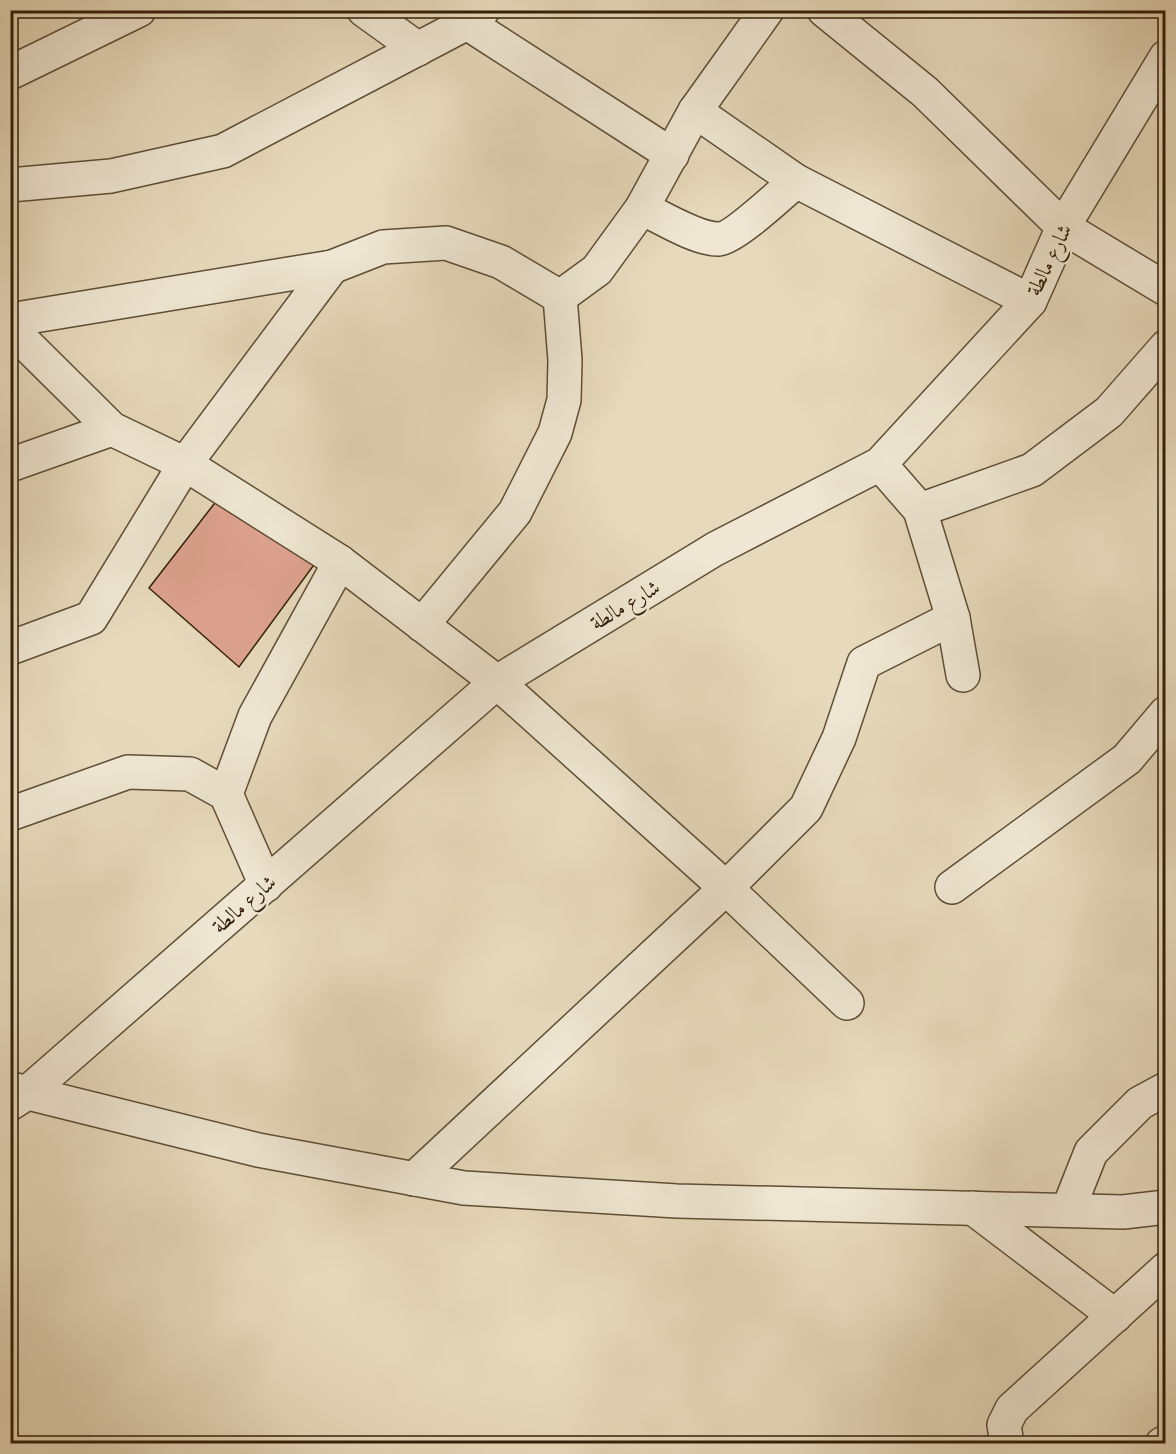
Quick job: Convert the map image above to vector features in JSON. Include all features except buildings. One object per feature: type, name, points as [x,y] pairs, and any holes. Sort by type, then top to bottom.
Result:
[{"type":"street","points":[[17,62],[139,10]]},
{"type":"street","points":[[364,10],[418,49]]},
{"type":"street","points":[[560,297],[597,270],[642,208],[695,111],[767,10]]},
{"type":"street","points":[[824,10],[926,92],[1063,227],[1166,289]]},
{"type":"street","points":[[10,185],[111,176],[223,151],[475,17],[672,155]]},
{"type":"street","name":"شارع مالطة","points":[[16,1095],[266,885],[497,682],[715,549],[880,464],[1030,301],[1063,227],[1166,57]]},
{"type":"street","points":[[695,111],[796,181],[1030,301]]},
{"type":"street","points":[[642,208],[705,237],[721,239],[735,232],[796,181]]},
{"type":"street","points":[[10,320],[332,267],[383,247],[446,243],[501,261],[560,297]]},
{"type":"street","points":[[10,648],[91,618],[185,464],[332,267]]},
{"type":"street","points":[[422,626],[515,512],[555,433],[564,400],[565,360],[560,297]]},
{"type":"street","points":[[10,328],[112,429],[185,464],[340,562],[497,682],[726,888],[848,1003]]},
{"type":"street","points":[[920,510],[1032,470],[1109,412],[1166,347]]},
{"type":"street","points":[[10,465],[112,429]]},
{"type":"street","points":[[880,464],[920,510],[953,618],[963,675]]},
{"type":"street","points":[[226,794],[255,716],[340,562]]},
{"type":"street","points":[[414,1179],[726,888],[806,808],[839,738],[864,663],[953,618]]},
{"type":"street","points":[[952,887],[1127,759],[1161,728]]},
{"type":"street","points":[[10,814],[128,772],[190,774],[226,794],[266,885]]},
{"type":"street","points":[[1068,1210],[1091,1152],[1140,1103],[1166,1089]]},
{"type":"street","points":[[16,1095],[258,1150],[464,1188],[677,1201],[1123,1212],[1166,1207]]},
{"type":"street","points":[[973,1208],[1115,1316]]},
{"type":"street","points":[[1007,1443],[1004,1425],[1012,1409],[1166,1269]]}]
